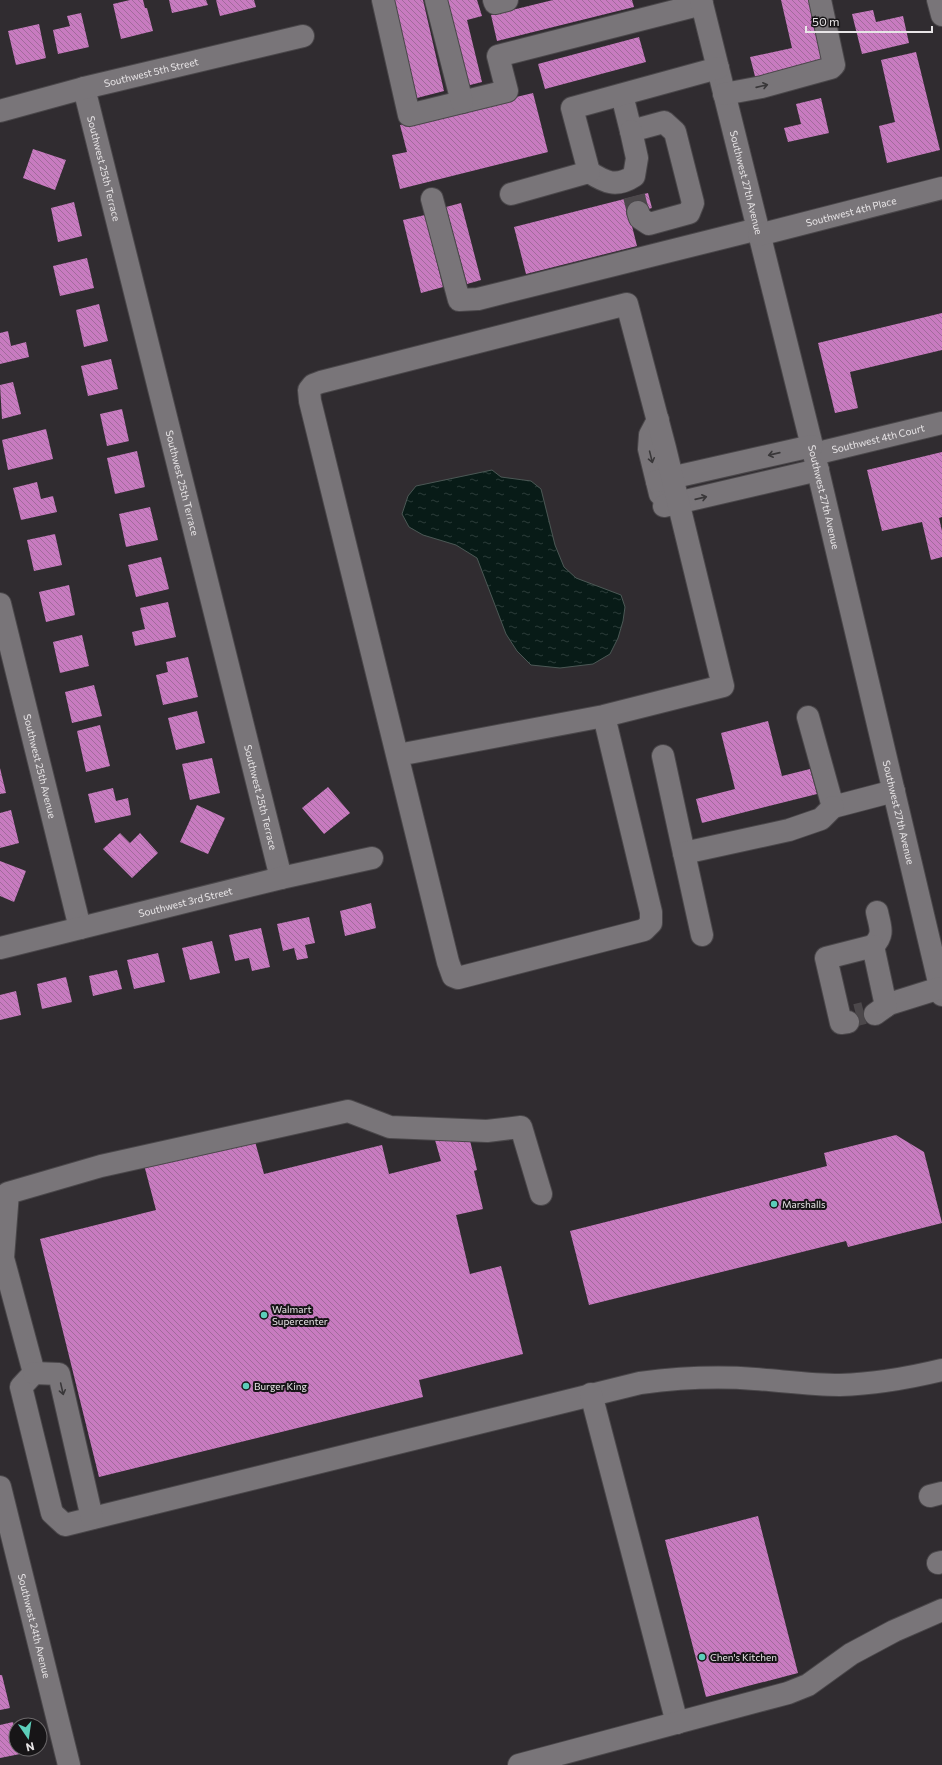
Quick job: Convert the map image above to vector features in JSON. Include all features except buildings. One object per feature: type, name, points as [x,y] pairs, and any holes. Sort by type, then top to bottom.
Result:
[{"type":"street","points":[[383,0],[409,115],[507,91],[498,56],[701,2]]},
{"type":"street","points":[[436,0],[462,102]]},
{"type":"street","points":[[494,0],[495,3],[507,0]]},
{"type":"street","points":[[724,94],[762,87],[831,68],[834,65],[820,0]]},
{"type":"street","points":[[938,0],[942,15]]},
{"type":"street","name":"Southwest 27th Avenue","points":[[701,2],[815,457],[941,991]]},
{"type":"street","name":"Southwest 5th Street","points":[[0,111],[84,88],[303,36]]},
{"type":"street","points":[[635,195],[626,181],[615,183],[603,181],[589,172],[572,108],[718,68]]},
{"type":"street","name":"Southwest 25th Terrace","points":[[84,88],[280,878]]},
{"type":"street","points":[[622,95],[637,158],[635,195],[640,218],[649,224],[689,213],[693,203],[675,132],[664,122],[631,130]]},
{"type":"street","points":[[511,194],[589,172]]},
{"type":"street","name":"Southwest 4th Place","points":[[432,199],[459,300],[478,299],[942,188]]},
{"type":"street","points":[[398,755],[604,716],[723,686],[692,563],[678,557],[672,544],[670,505],[664,480],[649,449],[650,435],[658,420],[627,304],[321,382],[313,385],[309,390],[310,400],[451,971],[453,976],[458,978],[644,930],[651,923],[652,912],[604,716]]},
{"type":"street","name":"Southwest 4th Court","points":[[815,457],[942,422]]},
{"type":"street","points":[[664,480],[815,457]]},
{"type":"street","points":[[670,505],[815,457]]},
{"type":"street","name":"Southwest 25th Avenue","points":[[0,604],[80,928]]},
{"type":"street","points":[[808,717],[833,807]]},
{"type":"street","points":[[663,756],[702,935]]},
{"type":"street","points":[[684,853],[789,830],[821,819],[833,807],[894,792]]},
{"type":"street","name":"Southwest 3rd Street","points":[[0,948],[280,878],[372,858]]},
{"type":"street","points":[[877,912],[881,930],[880,939],[873,946],[826,958],[841,1023],[865,1017],[941,991]]},
{"type":"street","points":[[865,1017],[873,946]]},
{"type":"street","points":[[34,1373],[3,1258],[8,1193],[101,1166],[348,1111],[390,1127],[487,1131],[521,1127],[541,1194]]},
{"type":"street","points":[[92,1518],[59,1374],[34,1373],[21,1387],[52,1513],[65,1524],[92,1518],[591,1394],[640,1383],[674,1378],[755,1379],[795,1384],[840,1385],[874,1383],[942,1370]]},
{"type":"street","points":[[591,1394],[677,1723]]},
{"type":"street","name":"Southwest 24th Avenue","points":[[0,1487],[69,1765]]},
{"type":"street","points":[[519,1765],[572,1758],[677,1723],[788,1693],[808,1685],[851,1654],[894,1631],[942,1610]]},
{"type":"water","points":[[492,470],[501,477],[531,481],[541,489],[555,545],[564,567],[576,578],[621,595],[625,607],[618,638],[610,654],[593,664],[560,668],[531,665],[517,651],[506,634],[477,558],[456,545],[423,535],[409,527],[402,514],[408,496],[416,486]]},
{"type":"tunnel","points":[[634,196],[638,212]]},
{"type":"tunnel","points":[[856,1015],[864,1013]]},
{"type":"place","name":"Marshalls","points":[[774,1204]]},
{"type":"place","name":"Walmart Supercenter","points":[[264,1315]]},
{"type":"place","name":"Burger King","points":[[246,1386]]},
{"type":"place","name":"Chen's Kitchen","points":[[702,1657]]}]
